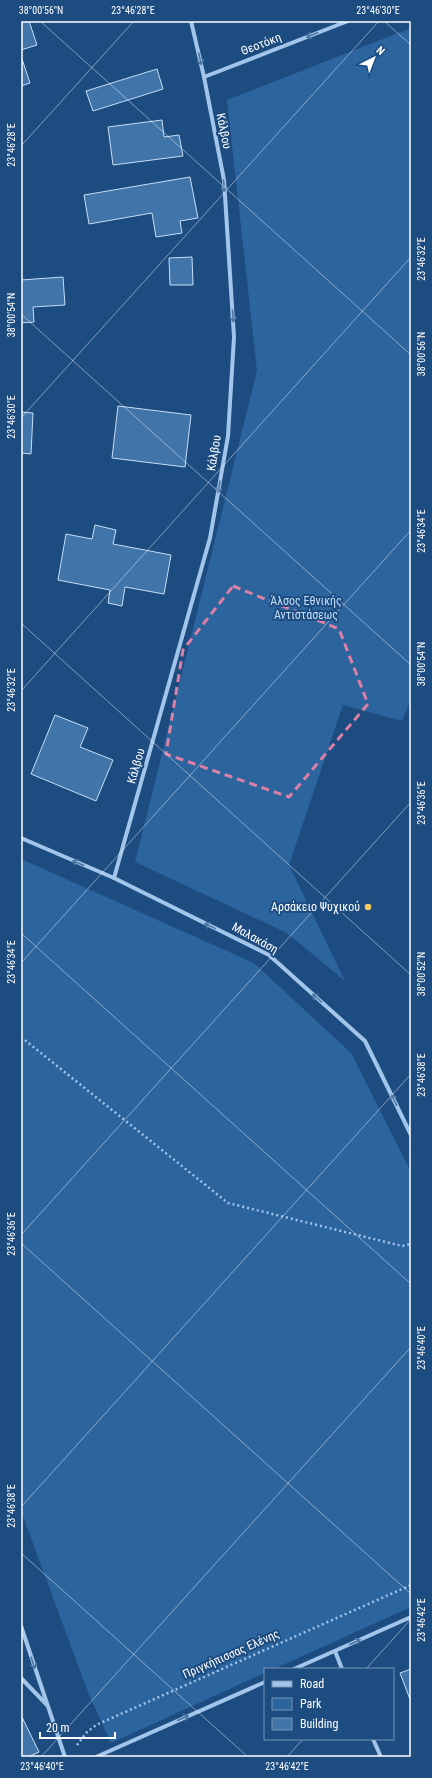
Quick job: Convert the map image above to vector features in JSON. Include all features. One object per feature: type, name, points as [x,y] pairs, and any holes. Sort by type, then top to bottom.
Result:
[{"type":"street","name":"Κάλβου","points":[[114,878],[210,538],[228,436],[234,337],[224,180],[204,77],[191,21]]},
{"type":"street","name":"Θεοτόκη","points":[[204,77],[348,21]]},
{"type":"street","name":"Μαλακάση","points":[[21,838],[114,878],[269,955],[365,1042],[411,1135]]},
{"type":"street","points":[[296,1668],[411,1617]]},
{"type":"street","points":[[21,1626],[64,1757]]},
{"type":"street","points":[[334,1651],[342,1668]]},
{"type":"street","points":[[21,1678],[48,1706]]},
{"type":"street","points":[[96,1757],[264,1682]]},
{"type":"street","points":[[373,1740],[381,1757]]},
{"type":"path","points":[[21,1037],[228,1203],[402,1246],[411,1244]]},
{"type":"path","name":"Πριγκήπισσας Ελένης","points":[[75,1750],[78,1743],[86,1733],[96,1725],[411,1585]]},
{"type":"highlighted area","points":[[233,586],[339,629],[368,704],[289,797],[166,754],[183,650]]},
{"type":"green space","name":"Άλσος Εθνικής Αντιστάσεως","points":[[411,28],[411,700],[402,721],[343,705],[289,865],[345,981],[287,933],[135,862],[257,371],[227,100]]},
{"type":"green space","points":[[21,859],[254,963],[351,1053],[411,1172],[411,1607],[276,1668],[264,1668],[264,1673],[111,1743],[89,1695],[21,1511]]},
{"type":"building","points":[[21,21],[29,21],[37,45],[21,50]]},
{"type":"building","points":[[21,56],[30,83],[21,86]]},
{"type":"building","points":[[157,69],[163,89],[93,111],[86,91]]},
{"type":"building","points":[[162,120],[164,137],[179,135],[183,156],[113,165],[108,127]]},
{"type":"building","points":[[190,177],[198,218],[180,221],[182,233],[156,237],[152,213],[89,224],[84,195]]},
{"type":"building","points":[[192,257],[193,285],[170,285],[169,258]]},
{"type":"building","points":[[63,277],[65,305],[33,307],[34,322],[21,323],[21,280]]},
{"type":"building","points":[[118,406],[191,415],[185,467],[112,458]]},
{"type":"building","points":[[21,412],[33,413],[31,454],[21,453]]},
{"type":"building","points":[[95,525],[116,530],[113,544],[171,555],[164,594],[125,587],[122,606],[108,603],[110,590],[58,580],[66,534],[92,539]]},
{"type":"building","points":[[55,715],[88,728],[80,747],[113,760],[96,801],[31,774]]},
{"type":"building","points":[[411,1669],[411,1702],[400,1673]]},
{"type":"building","points":[[21,1715],[39,1752],[28,1757],[21,1757]]},
{"type":"place","name":"Αρσάκειο Ψυχικού","points":[[368,907]]}]
